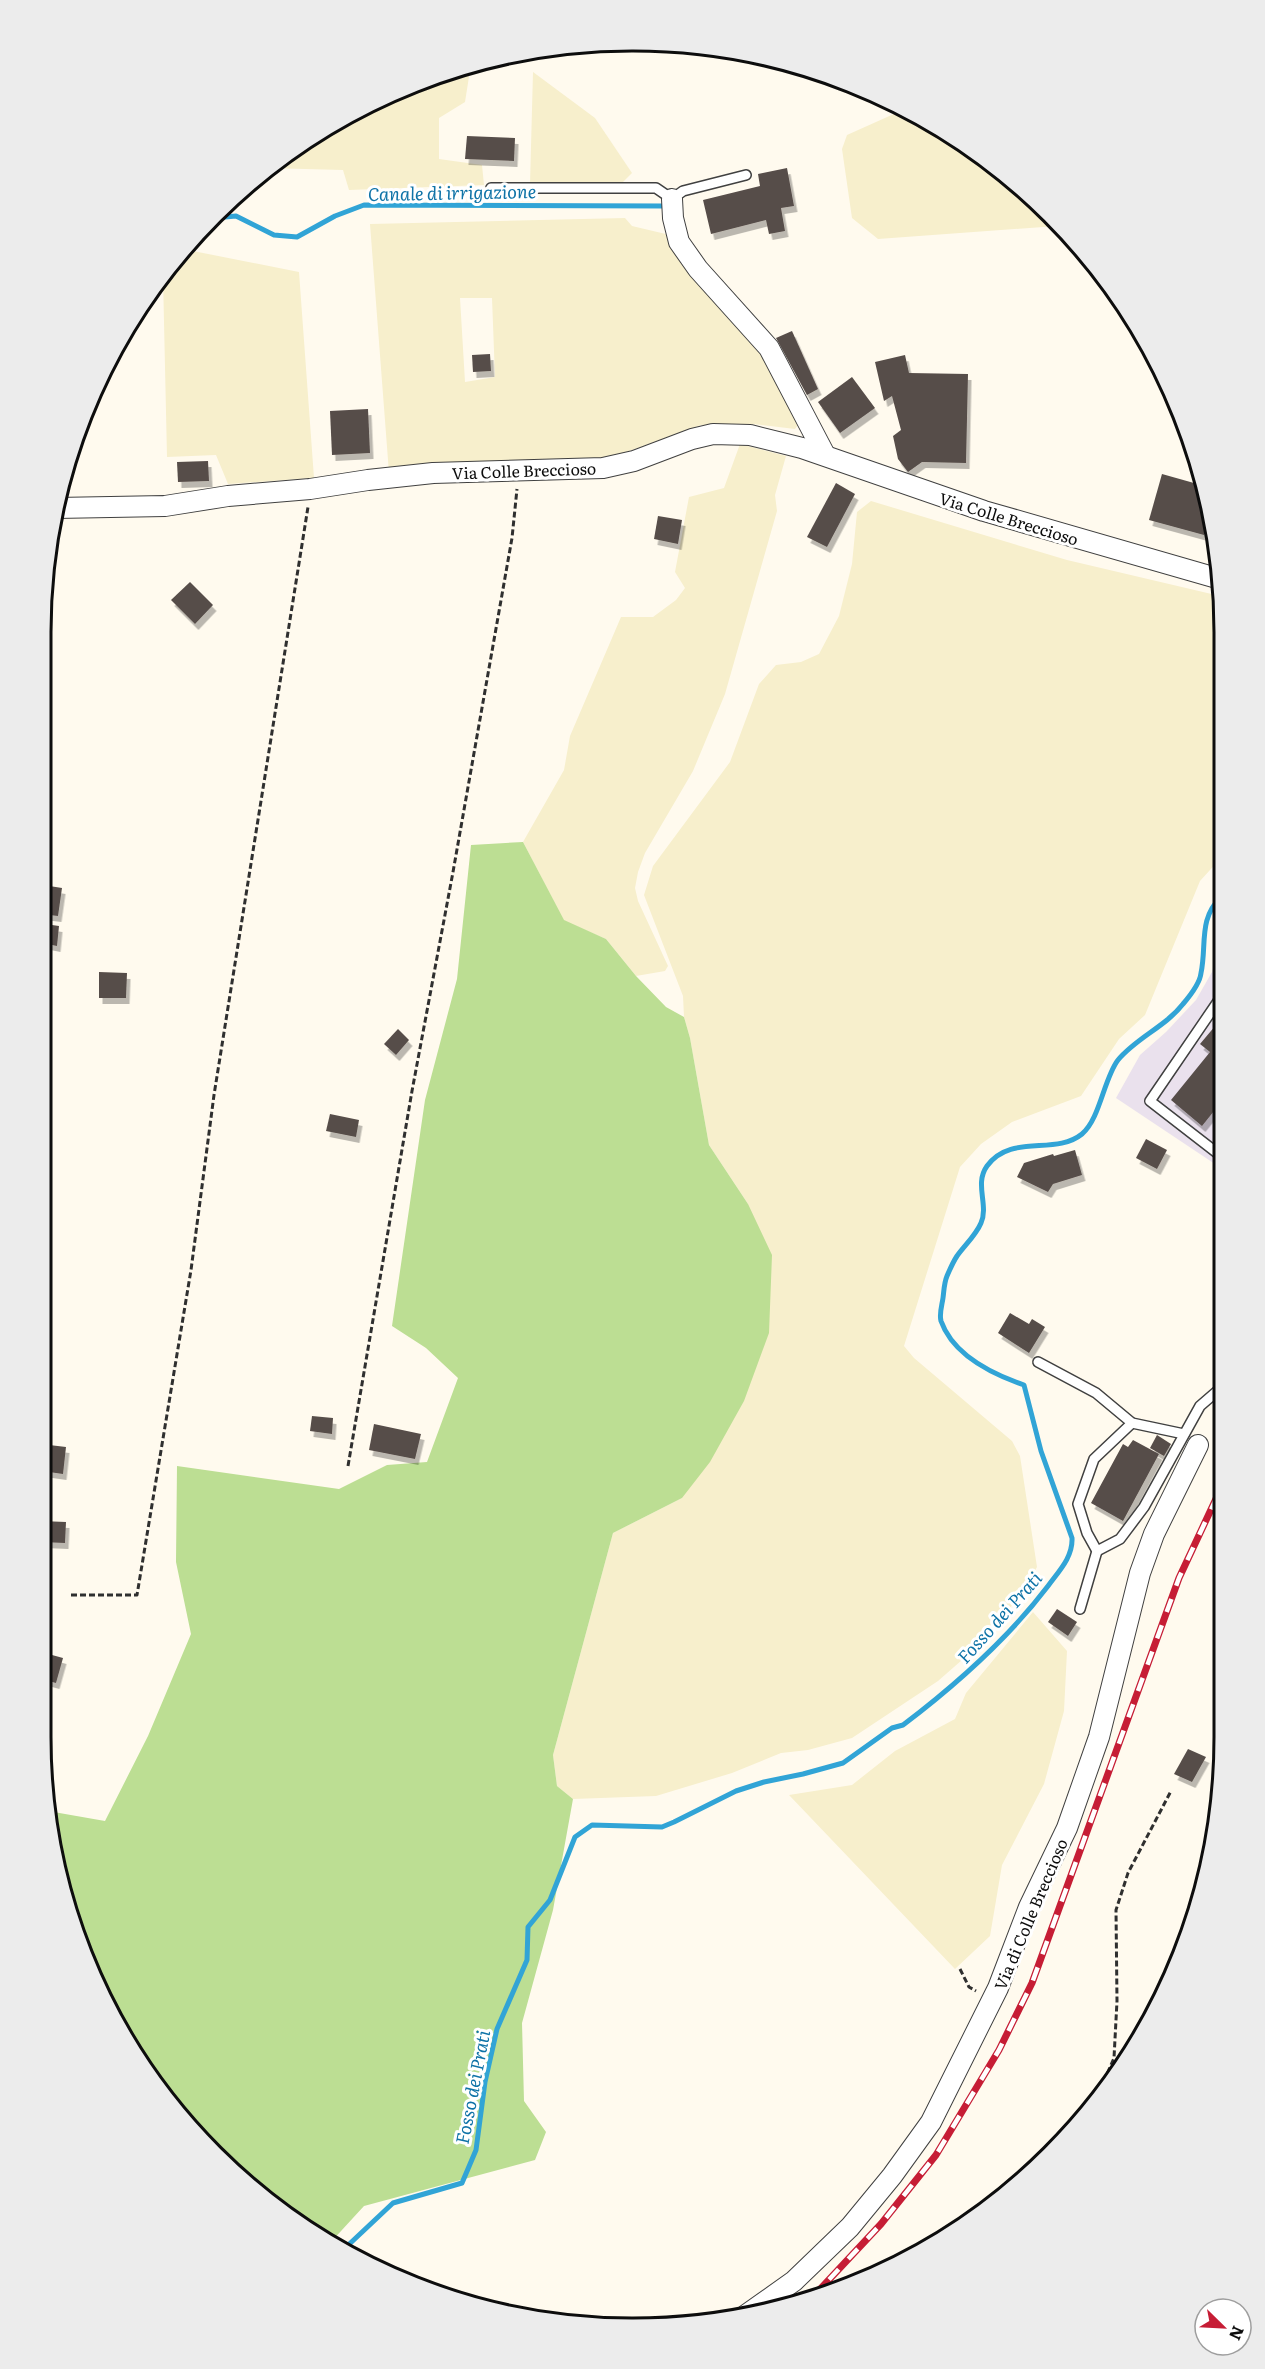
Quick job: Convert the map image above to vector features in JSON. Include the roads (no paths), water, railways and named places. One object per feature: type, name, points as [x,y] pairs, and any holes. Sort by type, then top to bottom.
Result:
[{"type":"street","points":[[672,199],[679,242],[698,269],[769,348],[825,455]]},
{"type":"street","name":"Via Colle Breccioso","points":[[65,508],[152,508],[228,496],[310,489],[425,474],[587,470],[613,467],[641,459],[692,439],[721,433],[774,440],[825,455],[975,509],[1211,576]]},
{"type":"street","name":"Via di Colle Breccioso","points":[[763,2303],[794,2281],[850,2226],[892,2176],[931,2122],[991,2002],[1029,1907],[1067,1828],[1099,1737],[1140,1573],[1191,1439]]},
{"type":"lane","points":[[491,188],[656,188],[672,199],[683,192],[746,175]]},
{"type":"lane","points":[[1214,1007],[1150,1101],[1214,1151]]},
{"type":"lane","points":[[1038,1362],[1096,1393],[1132,1423],[1191,1439]]},
{"type":"lane","points":[[1097,1551],[1120,1539],[1144,1507],[1191,1439],[1200,1406],[1214,1394]]},
{"type":"lane","points":[[1080,1609],[1097,1551],[1087,1533],[1078,1504],[1094,1459],[1132,1423]]},
{"type":"waterway","name":"Canale di irrigazione","points":[[225,217],[236,216],[274,235],[297,237],[335,216],[364,205],[665,206]]},
{"type":"waterway","name":"Fosso dei Prati","points":[[349,2244],[393,2203],[462,2183],[476,2150],[485,2082],[497,2029],[527,1960],[528,1927],[550,1900],[575,1837],[592,1825],[662,1827],[736,1791],[843,1763],[892,1728],[903,1725],[943,1694],[1016,1625],[1057,1575],[1070,1551],[1072,1538],[1041,1451],[1024,1385],[975,1362],[955,1344],[940,1318],[945,1281],[956,1258],[981,1223],[983,1216],[981,1187],[983,1173],[987,1166],[997,1156],[1008,1150],[1059,1144],[1082,1134],[1098,1109],[1109,1077],[1118,1060],[1133,1045],[1176,1012],[1188,998],[1200,977],[1206,923],[1214,905]]},
{"type":"railway","points":[[824,2285],[881,2224],[936,2155],[999,2050],[1032,1983],[1179,1578],[1214,1503]]}]
